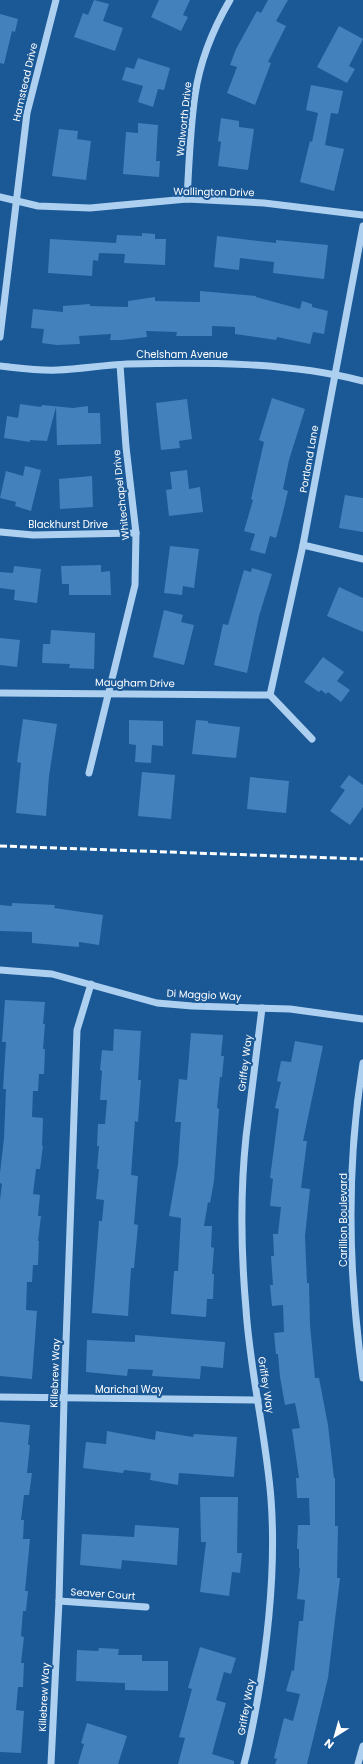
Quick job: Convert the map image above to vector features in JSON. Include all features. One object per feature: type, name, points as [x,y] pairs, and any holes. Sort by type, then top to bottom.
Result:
[{"type":"street","name":"Hamstead Drive","points":[[0,337],[27,113],[56,0]]},
{"type":"street","name":"Walworth Drive","points":[[187,199],[195,95],[205,53],[218,21],[230,0]]},
{"type":"street","name":"Wallington Drive","points":[[0,197],[38,206],[90,208],[187,199],[264,203],[363,215]]},
{"type":"street","name":"Portland Lane","points":[[270,695],[303,544],[363,226]]},
{"type":"street","name":"Chelsham Avenue","points":[[0,366],[56,370],[120,364],[216,364],[287,368],[334,374],[363,381]]},
{"type":"street","name":"Whitechapel Drive","points":[[89,772],[135,585],[136,533],[126,447],[120,364]]},
{"type":"street","name":"Blackhurst Drive","points":[[0,532],[33,535],[136,533]]},
{"type":"street","points":[[303,544],[363,559]]},
{"type":"street","name":"Maugham Drive","points":[[0,693],[108,692],[270,695]]},
{"type":"street","points":[[270,695],[312,739]]},
{"type":"street","name":"Di Maggio Way","points":[[0,970],[52,974],[157,1003],[192,1006],[290,1009],[363,1019]]},
{"type":"street","name":"Killebrew Way","points":[[51,1764],[59,1601],[64,1399],[77,1030],[91,984]]},
{"type":"street","name":"Griffey Way","points":[[244,1764],[261,1680],[268,1629],[272,1574],[271,1498],[246,1310],[242,1245],[242,1193],[246,1138],[262,1008]]},
{"type":"street","name":"Carillion Boulevard","points":[[363,1063],[353,1140],[350,1235],[358,1340],[363,1378]]},
{"type":"street","name":"Marichal Way","points":[[0,1397],[64,1399],[258,1400]]},
{"type":"street","name":"Seaver Court","points":[[59,1601],[146,1607]]},
{"type":"street","points":[[358,1764],[363,1746]]},
{"type":"building","points":[[94,0],[109,4],[103,21],[123,28],[115,51],[74,37],[83,13],[88,15]]},
{"type":"building","points":[[159,0],[190,0],[183,15],[188,17],[181,31],[151,17]]},
{"type":"building","points":[[268,0],[288,0],[276,21],[286,26],[268,62],[271,63],[255,105],[227,93],[237,67],[230,65],[236,49],[257,11],[261,13]]},
{"type":"building","points":[[0,14],[18,19],[15,32],[12,31],[4,64],[0,63]]},
{"type":"building","points":[[339,26],[363,39],[349,66],[355,69],[347,83],[317,67]]},
{"type":"building","points":[[138,58],[170,68],[164,90],[158,89],[153,107],[138,102],[143,86],[122,80],[126,67],[134,69]]},
{"type":"building","points":[[311,85],[343,91],[338,114],[331,113],[325,145],[344,149],[334,191],[300,182],[310,141],[312,142],[318,113],[306,110]]},
{"type":"building","points":[[221,118],[239,121],[239,127],[254,129],[248,170],[218,166],[221,142],[218,141]]},
{"type":"building","points":[[138,123],[158,125],[156,161],[160,161],[159,177],[123,174],[126,132],[138,133]]},
{"type":"building","points":[[59,129],[78,131],[77,139],[91,141],[86,180],[52,176]]},
{"type":"building","points":[[142,233],[155,234],[155,239],[166,239],[165,265],[124,263],[125,254],[99,253],[98,261],[93,260],[92,276],[48,273],[50,239],[116,243],[117,235],[142,236]]},
{"type":"building","points":[[217,236],[276,243],[276,240],[328,245],[324,279],[273,273],[274,262],[240,258],[239,270],[214,267]]},
{"type":"building","points":[[200,291],[256,296],[300,309],[302,301],[312,304],[312,307],[328,311],[324,334],[313,332],[310,344],[277,337],[276,340],[235,334],[235,327],[212,326],[212,336],[176,336],[177,332],[146,331],[147,337],[110,340],[111,334],[79,336],[80,344],[57,345],[42,343],[44,329],[31,328],[33,309],[63,312],[63,306],[90,304],[90,306],[128,307],[128,301],[155,297],[155,301],[200,302]]},
{"type":"building","points":[[272,398],[305,409],[289,460],[283,489],[288,491],[276,538],[270,536],[265,554],[250,550],[255,534],[244,531],[253,500],[251,499],[264,442],[259,440]]},
{"type":"building","points":[[187,399],[192,439],[179,441],[180,448],[161,450],[156,403]]},
{"type":"building","points":[[20,404],[41,407],[42,405],[73,408],[88,406],[88,413],[100,413],[101,444],[57,445],[56,407],[47,441],[30,440],[30,442],[4,438],[7,416],[18,418]]},
{"type":"building","points":[[25,466],[41,470],[31,511],[15,506],[16,502],[0,498],[6,471],[23,476]]},
{"type":"building","points":[[187,470],[189,489],[200,487],[203,512],[169,516],[166,490],[172,489],[170,472]]},
{"type":"building","points":[[92,476],[93,507],[60,509],[59,479]]},
{"type":"building","points":[[345,495],[363,498],[363,532],[339,528]]},
{"type":"building","points":[[170,546],[199,549],[194,588],[183,586],[182,595],[164,593]]},
{"type":"building","points":[[101,565],[101,572],[110,571],[111,595],[69,595],[69,584],[62,584],[61,566]]},
{"type":"building","points":[[14,566],[41,569],[37,603],[14,600],[15,590],[0,588],[0,572],[13,573]]},
{"type":"building","points":[[252,568],[272,574],[259,616],[247,673],[214,665],[223,624],[228,625],[244,570],[251,572]]},
{"type":"building","points":[[339,587],[363,598],[363,632],[327,616]]},
{"type":"building","points":[[164,610],[183,615],[181,622],[194,625],[184,665],[153,657]]},
{"type":"building","points":[[51,630],[95,633],[94,669],[69,668],[70,664],[42,663],[43,644],[50,644]]},
{"type":"building","points":[[0,638],[20,640],[17,667],[0,665]]},
{"type":"building","points":[[323,657],[344,672],[337,681],[350,690],[341,702],[328,692],[326,694],[321,690],[319,692],[304,682]]},
{"type":"building","points":[[23,719],[57,724],[49,776],[46,816],[16,813],[21,763],[17,762]]},
{"type":"building","points":[[129,720],[163,721],[163,746],[152,745],[151,763],[135,762],[136,745],[129,744]]},
{"type":"building","points":[[196,720],[240,727],[236,758],[192,754]]},
{"type":"building","points":[[142,772],[175,775],[171,819],[138,816]]},
{"type":"building","points":[[349,775],[363,785],[363,807],[350,825],[330,811],[345,790],[340,787]]},
{"type":"building","points":[[250,777],[289,781],[286,813],[247,809]]},
{"type":"building","points":[[12,903],[55,905],[54,908],[103,915],[99,945],[79,942],[79,947],[32,943],[32,932],[0,931],[0,905],[12,906]]},
{"type":"building","points":[[5,1000],[45,1002],[43,1024],[45,1024],[43,1049],[45,1049],[44,1074],[39,1074],[38,1091],[33,1091],[32,1117],[43,1118],[43,1146],[40,1169],[36,1169],[33,1194],[40,1195],[38,1216],[41,1216],[38,1241],[38,1265],[33,1265],[32,1282],[27,1282],[26,1310],[37,1311],[32,1379],[0,1376],[0,1200],[2,1184],[0,1183],[0,1173],[4,1138],[6,1089],[3,1089],[6,1042],[2,1042]]},
{"type":"building","points":[[114,1029],[141,1031],[138,1080],[141,1080],[138,1122],[135,1121],[131,1175],[138,1176],[134,1224],[138,1225],[134,1268],[131,1268],[128,1316],[92,1313],[99,1221],[102,1221],[104,1200],[96,1199],[99,1169],[97,1169],[99,1146],[97,1146],[98,1124],[105,1124],[107,1100],[100,1100],[102,1071],[100,1070],[102,1050],[113,1051]]},
{"type":"building","points":[[191,1033],[223,1035],[221,1056],[224,1056],[217,1108],[219,1109],[214,1181],[210,1203],[208,1202],[204,1226],[212,1226],[211,1247],[214,1248],[212,1274],[214,1274],[213,1299],[207,1299],[206,1317],[171,1314],[174,1271],[178,1271],[181,1218],[169,1216],[178,1164],[181,1122],[175,1122],[179,1079],[187,1080]]},
{"type":"building","points":[[295,1041],[323,1046],[303,1141],[307,1141],[301,1188],[310,1189],[305,1236],[307,1283],[309,1283],[310,1325],[315,1378],[319,1378],[328,1425],[335,1478],[335,1526],[338,1526],[337,1578],[340,1578],[328,1678],[307,1764],[275,1764],[277,1759],[274,1758],[284,1718],[293,1721],[300,1694],[286,1691],[292,1670],[294,1671],[299,1621],[303,1621],[305,1600],[297,1599],[300,1568],[299,1549],[297,1549],[298,1525],[310,1525],[309,1498],[297,1498],[296,1478],[299,1478],[292,1429],[300,1428],[295,1403],[285,1405],[278,1354],[276,1354],[274,1333],[284,1332],[283,1305],[272,1306],[270,1285],[273,1285],[271,1256],[274,1256],[273,1234],[278,1234],[281,1207],[270,1206],[273,1179],[270,1178],[279,1109],[275,1108],[281,1082],[277,1081],[281,1061],[291,1062]]},
{"type":"building","points":[[135,1335],[225,1342],[223,1368],[201,1366],[200,1379],[152,1376],[153,1370],[128,1369],[127,1376],[86,1372],[87,1340],[135,1342]]},
{"type":"building","points":[[0,1422],[30,1425],[28,1445],[30,1445],[27,1473],[32,1473],[29,1495],[24,1495],[21,1520],[24,1520],[23,1539],[30,1539],[25,1591],[28,1591],[26,1611],[23,1611],[21,1636],[24,1637],[21,1663],[24,1663],[23,1687],[18,1687],[16,1710],[24,1711],[21,1753],[0,1752]]},
{"type":"building","points":[[107,1431],[155,1440],[156,1431],[193,1437],[194,1434],[237,1437],[234,1477],[179,1473],[178,1485],[150,1480],[151,1473],[124,1470],[123,1473],[83,1468],[86,1442],[106,1444]]},
{"type":"building","points":[[200,1497],[238,1497],[237,1553],[242,1553],[240,1573],[232,1572],[229,1596],[200,1592],[206,1542],[201,1542]]},
{"type":"building","points":[[135,1525],[179,1528],[177,1565],[122,1560],[121,1569],[80,1565],[82,1534],[134,1537]]},
{"type":"building","points":[[200,1647],[236,1658],[231,1674],[224,1672],[216,1700],[226,1703],[212,1754],[234,1761],[234,1764],[178,1764],[185,1738],[179,1737],[192,1689],[188,1688]]},
{"type":"building","points":[[99,1648],[119,1649],[118,1655],[142,1655],[142,1661],[168,1661],[168,1691],[125,1690],[125,1683],[76,1681],[77,1650],[98,1651]]},
{"type":"building","points":[[87,1723],[127,1736],[118,1764],[78,1764],[84,1744],[81,1743]]},
{"type":"railway","points":[[0,846],[363,859]]}]
